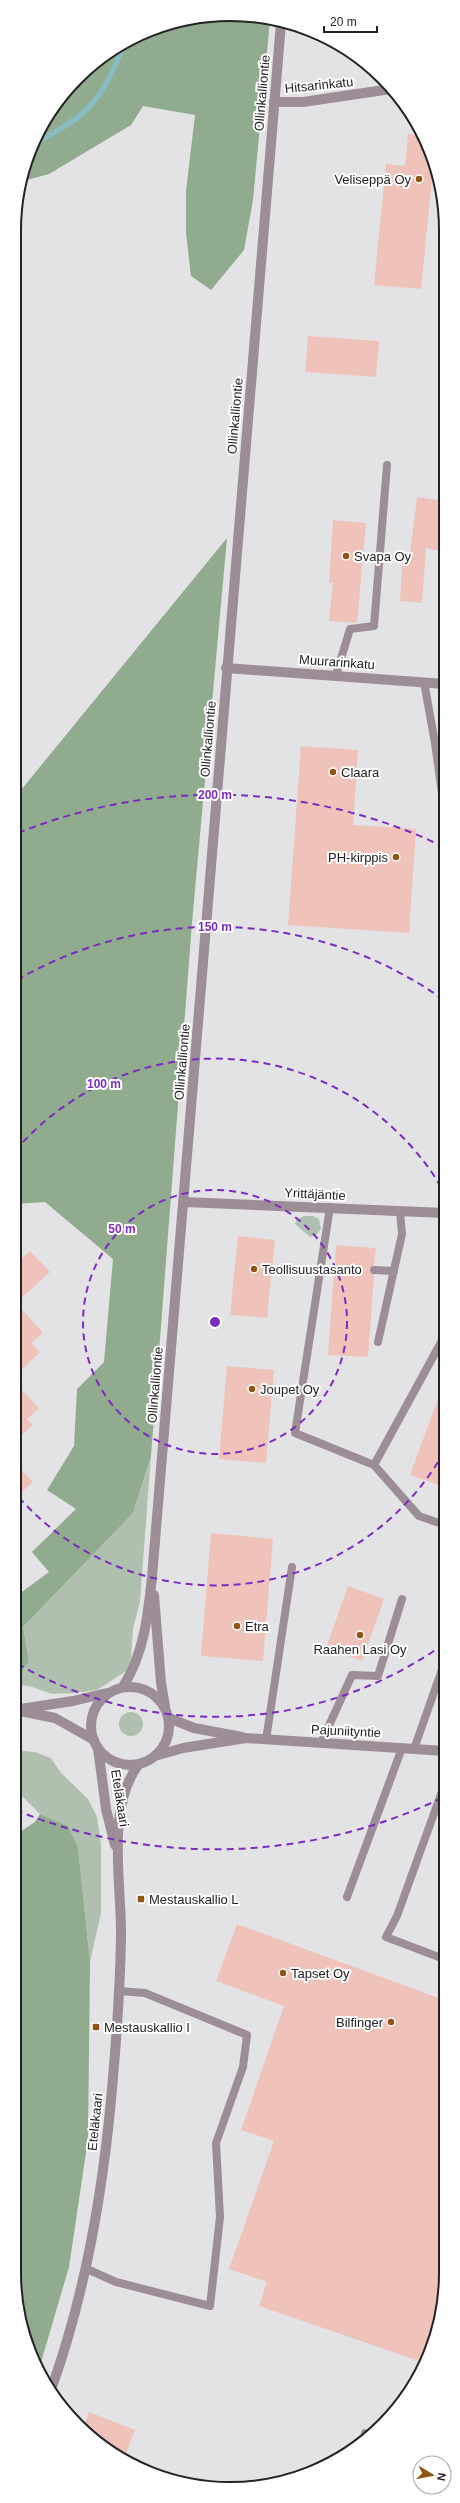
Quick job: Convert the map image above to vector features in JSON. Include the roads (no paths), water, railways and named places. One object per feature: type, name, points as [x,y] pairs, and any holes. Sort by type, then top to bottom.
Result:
[{"type":"street","name":"Ollinkalliontie","points":[[123,1688],[137,1661],[142,1642],[152,1577],[184,1202],[226,668],[281,27]]},
{"type":"street","name":"Hitsarinkatu","points":[[274,102],[303,102],[385,90]]},
{"type":"street","name":"Muurarinkatu","points":[[226,668],[439,683]]},
{"type":"street","name":"Yrittäjäntie","points":[[184,1202],[439,1213]]},
{"type":"street","name":"Ollinkalliontie","points":[[152,1577],[161,1683],[167,1714]]},
{"type":"street","points":[[21,1709],[85,1699],[130,1686],[147,1690],[159,1699],[167,1714],[166,1742],[155,1756],[139,1764],[119,1763],[107,1757],[96,1744],[55,1718],[21,1711]]},
{"type":"street","points":[[96,1744],[92,1732],[92,1715],[96,1706],[111,1692]]},
{"type":"street","name":"Pajuniityntie","points":[[167,1714],[194,1728],[246,1738],[439,1751]]},
{"type":"street","name":"Pajuniityntie","points":[[155,1756],[183,1748],[246,1738]]},
{"type":"street","name":"Eteläkaari","points":[[53,2384],[87,2269],[102,2180],[111,2101],[119,1990],[121,1903],[117,1853],[106,1809],[96,1744]]},
{"type":"street","name":"Eteläkaari","points":[[117,1853],[122,1800],[130,1775],[139,1764]]},
{"type":"lane","points":[[336,675],[350,629],[374,626],[387,465]]},
{"type":"lane","points":[[424,682],[439,772]]},
{"type":"lane","points":[[330,1207],[295,1433],[374,1465],[419,1516],[439,1523]]},
{"type":"lane","points":[[378,1342],[402,1234],[400,1211]]},
{"type":"lane","points":[[374,1270],[394,1271]]},
{"type":"lane","points":[[374,1465],[439,1346]]},
{"type":"lane","points":[[266,1740],[292,1567]]},
{"type":"lane","points":[[320,1743],[352,1675],[378,1676],[402,1599]]},
{"type":"lane","points":[[414,1749],[439,1678]]},
{"type":"lane","points":[[347,1897],[402,1748]]},
{"type":"lane","points":[[439,1797],[397,1916],[386,1937],[439,1957]]},
{"type":"lane","points":[[87,2269],[116,2282],[210,2306],[220,2217],[216,2143],[243,2067],[248,2035],[145,1993],[119,1990]]},
{"type":"waterway","points":[[43,139],[54,133],[82,114],[92,104],[108,80],[122,52]]},
{"type":"place","name":"Veliseppä Oy","points":[[419,179]]},
{"type":"place","name":"Svapa Oy","points":[[346,556]]},
{"type":"place","name":"Claara","points":[[333,772]]},
{"type":"place","name":"PH-kirppis","points":[[396,857]]},
{"type":"place","name":"Teollisuustasanto","points":[[254,1269]]},
{"type":"place","name":"Joupet Oy","points":[[252,1389]]},
{"type":"place","name":"Etra","points":[[237,1626]]},
{"type":"place","name":"Raahen Lasi Oy","points":[[360,1635]]},
{"type":"place","name":"Mestauskallio L","points":[[141,1899]]},
{"type":"place","name":"Tapset Oy","points":[[283,1973]]},
{"type":"place","name":"Bilfinger","points":[[391,2022]]},
{"type":"place","name":"Mestauskallio I","points":[[96,2027]]}]
